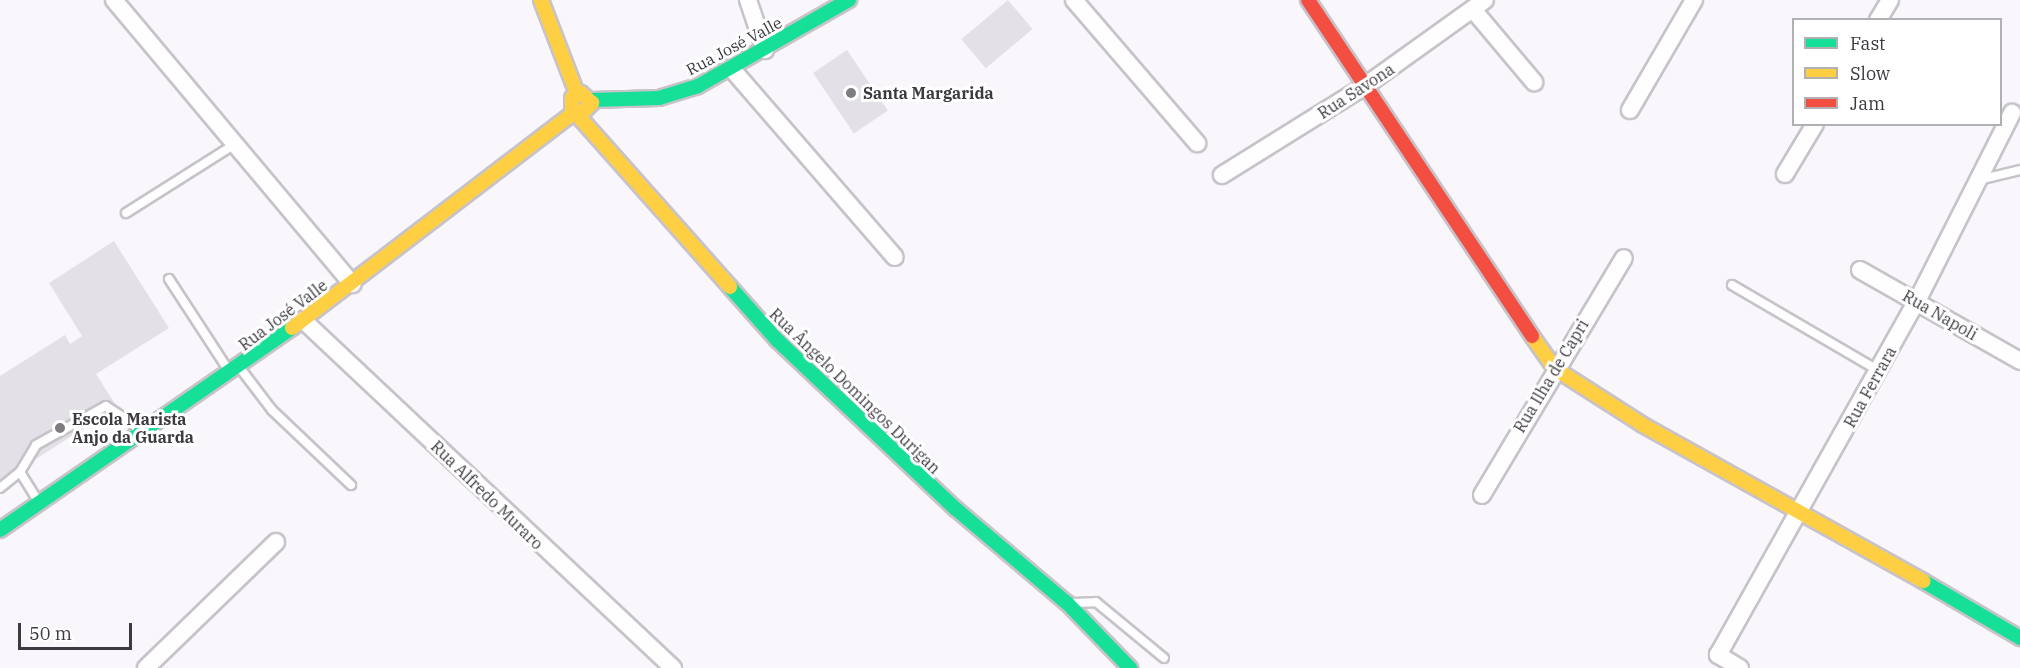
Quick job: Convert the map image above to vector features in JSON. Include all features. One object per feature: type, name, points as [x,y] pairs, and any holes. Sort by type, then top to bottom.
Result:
[{"type":"street","points":[[114,0],[352,284]]},
{"type":"street","points":[[542,0],[577,94],[592,100]]},
{"type":"street","points":[[748,0],[765,50]]},
{"type":"street","name":"Rua José Valle","points":[[0,530],[235,371],[578,113],[590,110],[592,100],[659,98],[731,68],[848,0]]},
{"type":"street","points":[[1074,0],[1197,143]]},
{"type":"street","points":[[1308,0],[1362,88],[1554,368],[1643,425],[1801,509],[2020,638]]},
{"type":"street","points":[[1630,110],[1694,0]]},
{"type":"street","points":[[1879,18],[1890,0]]},
{"type":"street","points":[[1480,6],[1534,82]]},
{"type":"street","name":"Rua Savona","points":[[1222,175],[1362,88],[1480,6]]},
{"type":"street","points":[[731,68],[895,256]]},
{"type":"street","points":[[577,94],[571,102],[578,113]]},
{"type":"street","name":"Rua Ângelo Domingos Durigan","points":[[578,113],[777,340],[956,509],[1067,603],[1130,668]]},
{"type":"street","name":"Rua Ferrara","points":[[1740,668],[1718,655],[1917,301],[1976,180],[2012,113]]},
{"type":"street","points":[[1785,174],[1814,126]]},
{"type":"street","name":"Rua Ilha de Capri","points":[[1482,495],[1554,368],[1624,258]]},
{"type":"street","name":"Rua Napoli","points":[[1860,270],[2020,361]]},
{"type":"street","name":"Rua Alfredo Muraro","points":[[303,320],[673,668]]},
{"type":"street","points":[[146,668],[276,542]]},
{"type":"lane","points":[[126,213],[235,144]]},
{"type":"lane","points":[[1976,180],[2020,170]]},
{"type":"lane","points":[[169,279],[235,371],[272,410],[351,485]]},
{"type":"lane","points":[[1732,285],[1879,371]]},
{"type":"lane","points":[[0,488],[20,472],[36,445],[106,406],[144,431]]},
{"type":"lane","points":[[20,472],[40,505]]},
{"type":"lane","points":[[1067,603],[1096,602],[1164,658]]},
{"type":"building","points":[[1008,0],[1032,29],[986,68],[961,39]]},
{"type":"building","name":"Santa Margarida","points":[[847,50],[888,111],[854,133],[813,73]]},
{"type":"building","name":"Escola Marista Anjo da Guarda","points":[[114,241],[169,328],[96,374],[117,407],[0,482],[0,376],[65,335],[70,344],[82,336],[49,283]]},
{"type":"traffic: fast","points":[[592,100],[659,98],[698,86],[849,0]]},
{"type":"traffic: fast","points":[[730,287],[777,340],[956,509],[1067,603],[1130,668]]},
{"type":"traffic: fast","points":[[0,530],[292,328]]},
{"type":"traffic: fast","points":[[1923,581],[2020,638]]},
{"type":"traffic: slow","points":[[541,0],[577,94]]},
{"type":"traffic: slow","points":[[581,114],[592,103],[581,93],[572,98],[572,109],[730,287]]},
{"type":"traffic: slow","points":[[292,328],[575,112]]},
{"type":"traffic: slow","points":[[1532,336],[1554,368],[1643,425],[1923,581]]},
{"type":"traffic: jam","points":[[1308,0],[1532,336]]},
{"type":"place","name":"Santa Margarida","points":[[851,93]]},
{"type":"place","name":"Escola Marista Anjo da Guarda","points":[[60,428]]}]
